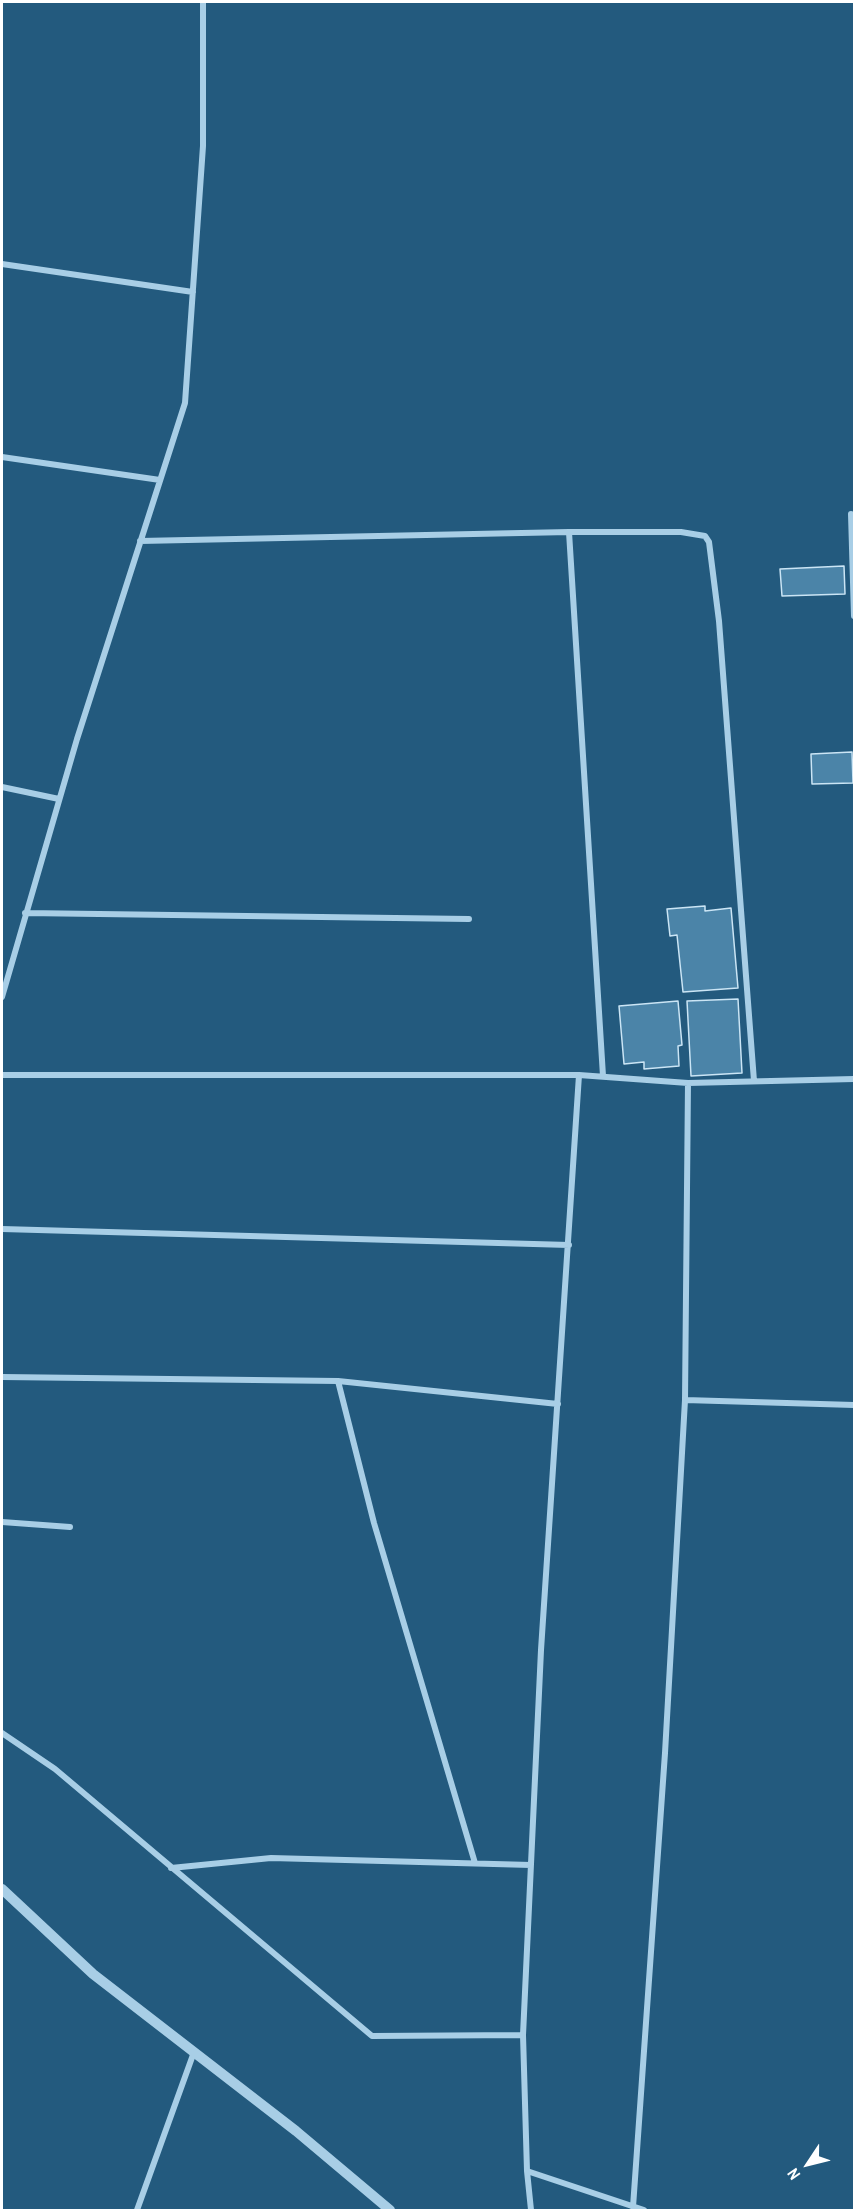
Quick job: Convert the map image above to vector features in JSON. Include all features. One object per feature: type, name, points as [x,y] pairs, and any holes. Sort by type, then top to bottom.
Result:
[{"type":"street","points":[[2,997],[59,799],[185,403],[203,146],[203,2]]},
{"type":"street","points":[[2,264],[193,292]]},
{"type":"street","points":[[2,457],[160,480]]},
{"type":"street","points":[[851,514],[855,616]]},
{"type":"street","points":[[140,541],[569,532],[681,532],[705,536],[709,542],[723,668],[754,1081]]},
{"type":"street","points":[[569,532],[603,1076]]},
{"type":"street","points":[[2,787],[59,799]]},
{"type":"street","points":[[25,913],[469,918]]},
{"type":"street","points":[[2,1075],[579,1075],[688,1083],[855,1079]]},
{"type":"street","points":[[531,2211],[527,2171],[523,2035],[541,1650],[579,1075]]},
{"type":"street","points":[[633,2207],[665,1753],[685,1400],[688,1083]]},
{"type":"street","points":[[2,1229],[569,1245]]},
{"type":"street","points":[[2,1377],[338,1382],[558,1404]]},
{"type":"street","points":[[338,1382],[374,1523],[475,1863]]},
{"type":"street","points":[[685,1400],[855,1405]]},
{"type":"street","points":[[2,1522],[70,1527]]},
{"type":"street","points":[[2,1733],[55,1769],[372,2036],[523,2035]]},
{"type":"street","points":[[171,1868],[271,1858],[531,1865]]},
{"type":"street","points":[[2,1889],[93,1974],[296,2131],[390,2211]]},
{"type":"street","points":[[137,2211],[194,2052]]},
{"type":"street","points":[[527,2171],[644,2211]]},
{"type":"building","points":[[844,566],[845,594],[782,596],[780,569]]},
{"type":"building","points":[[852,752],[853,783],[812,784],[811,754]]},
{"type":"building","points":[[705,906],[705,911],[731,908],[738,988],[683,992],[677,935],[670,936],[667,909]]},
{"type":"building","points":[[738,999],[742,1073],[691,1076],[687,1001]]},
{"type":"building","points":[[678,1001],[682,1045],[678,1046],[679,1066],[644,1069],[644,1062],[624,1064],[619,1006]]}]
